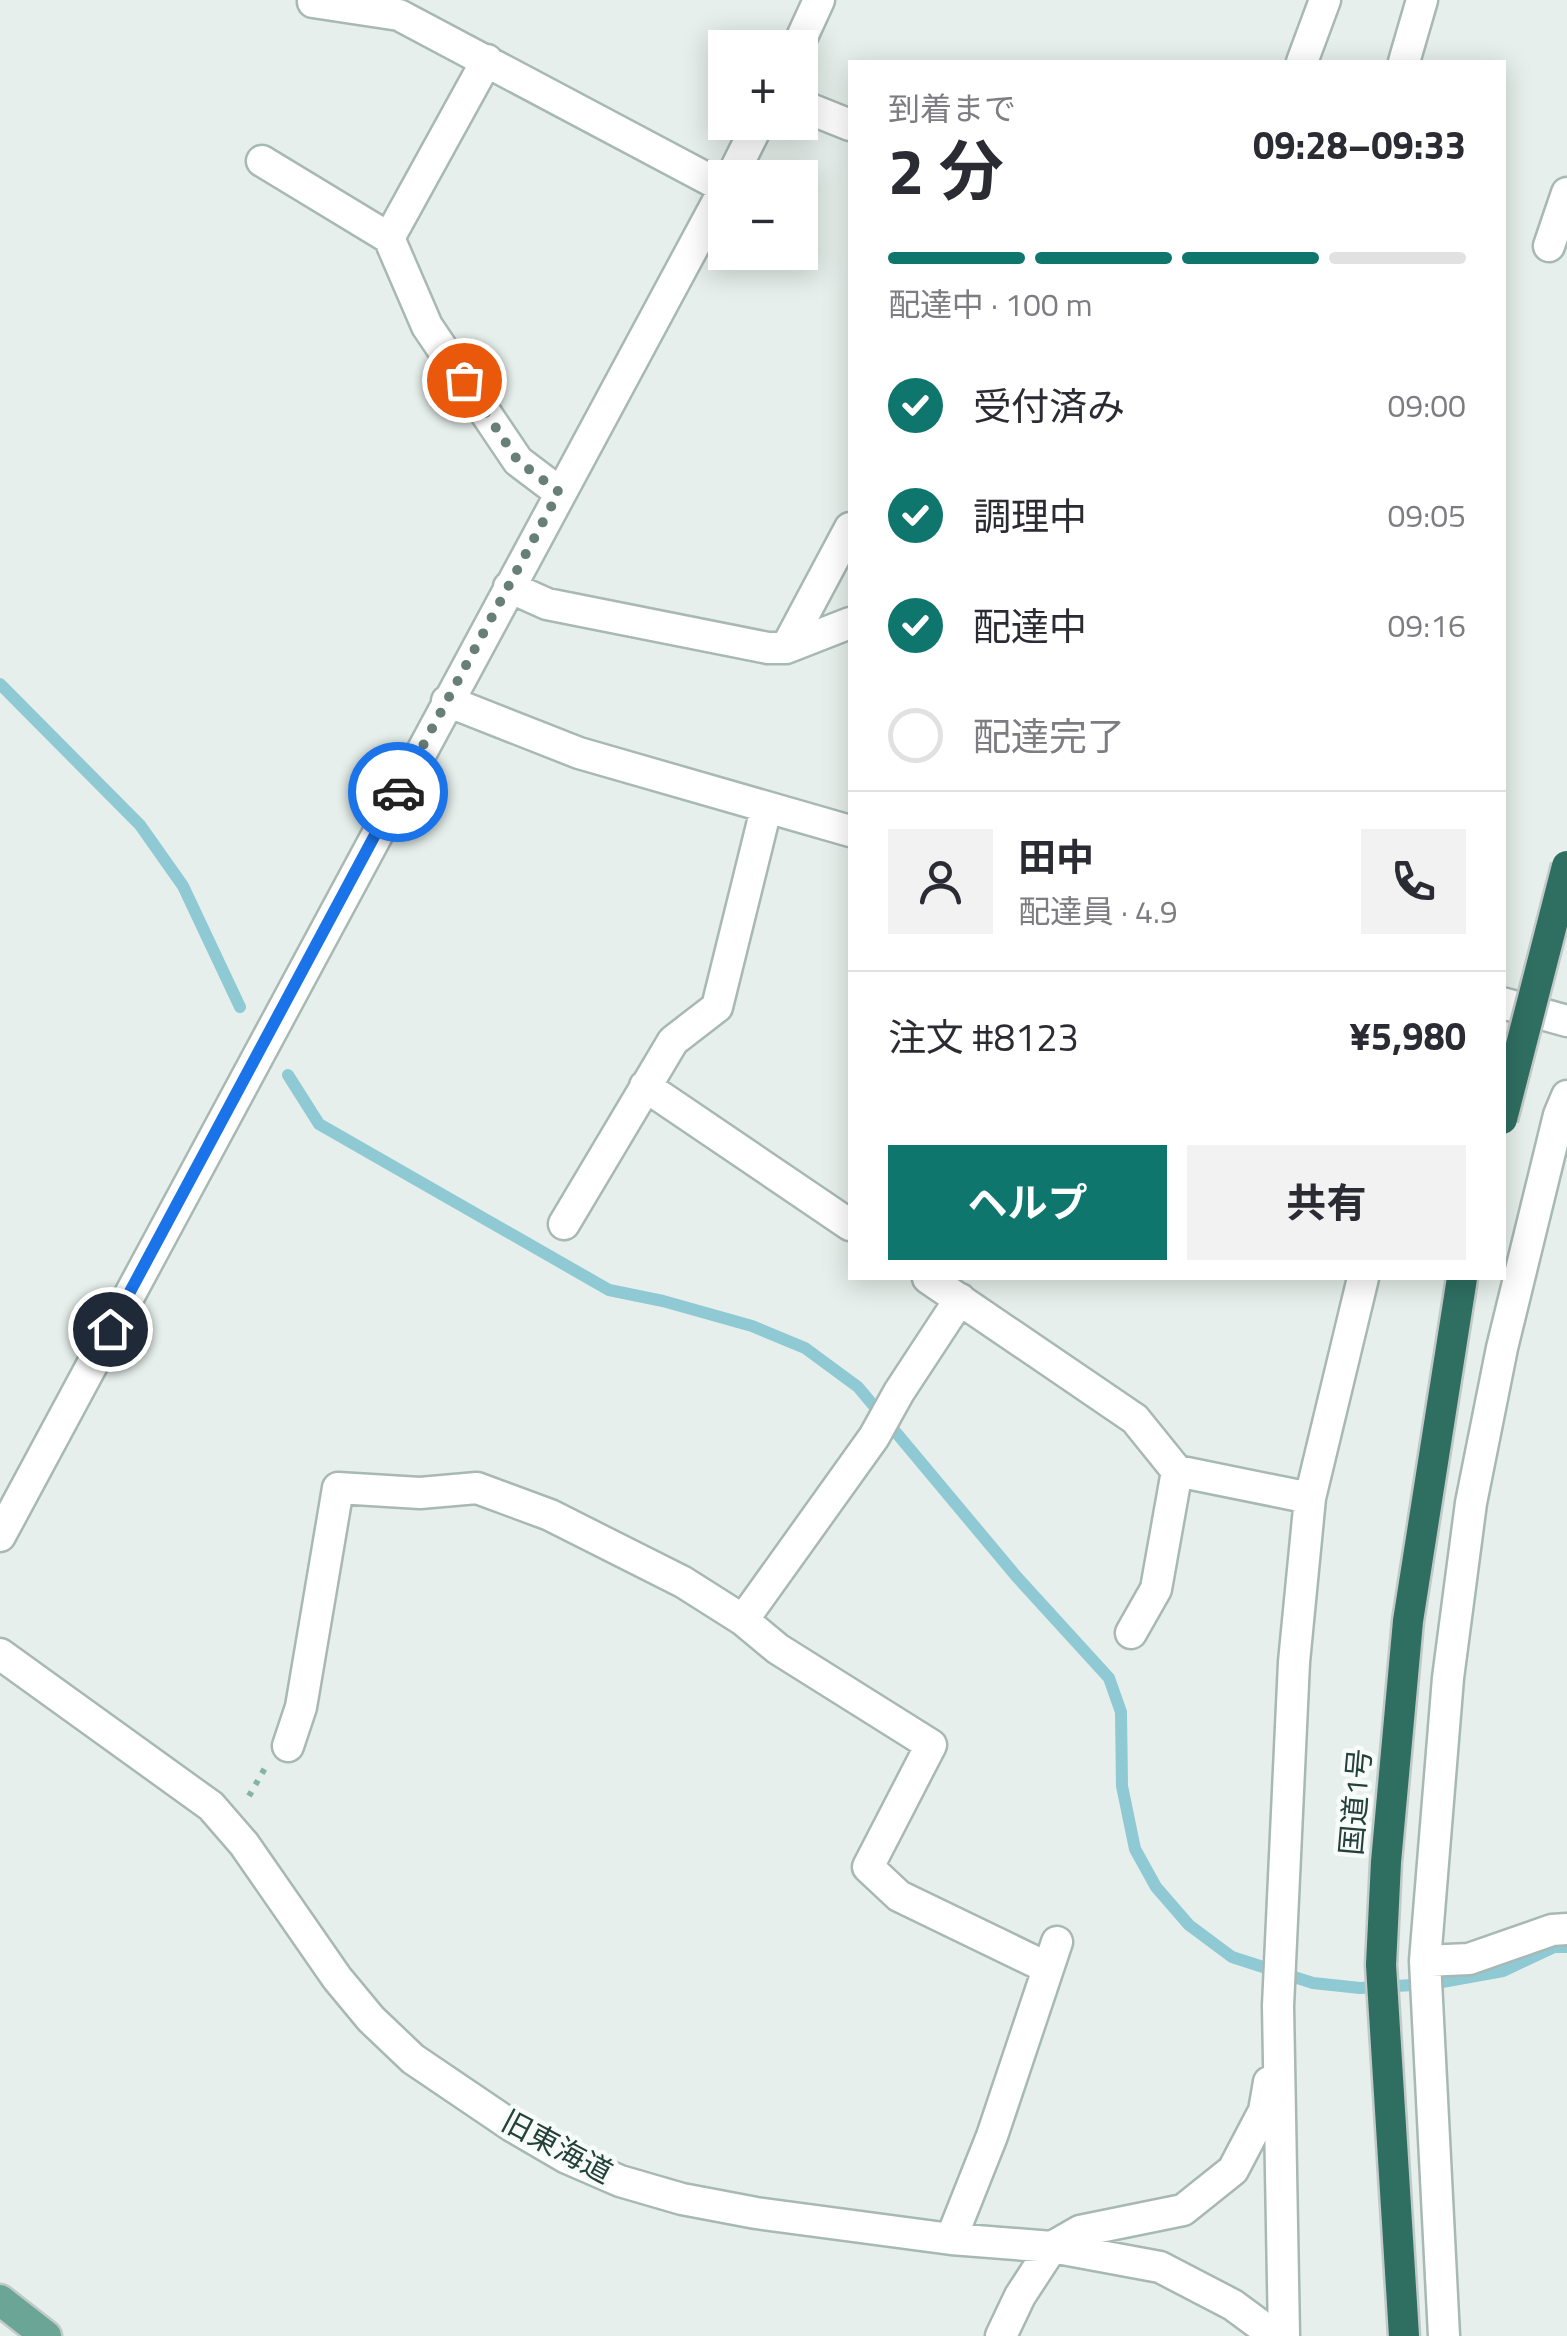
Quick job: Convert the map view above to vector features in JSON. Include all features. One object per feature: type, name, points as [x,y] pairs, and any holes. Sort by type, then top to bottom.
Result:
[{"type":"highway","points":[[1506,1103],[1567,866]]},
{"type":"highway","name":"国道1号","points":[[1404,2336],[1380,1965],[1408,1621],[1462,1280]]},
{"type":"main road","points":[[0,2300],[46,2336]]},
{"type":"street","points":[[805,30],[819,0]]},
{"type":"street","points":[[1303,60],[1325,0]]},
{"type":"street","points":[[1405,60],[1422,0]]},
{"type":"street","points":[[313,2],[400,15],[708,179]]},
{"type":"street","points":[[389,238],[488,60]]},
{"type":"street","points":[[818,113],[848,125]]},
{"type":"street","points":[[262,161],[389,238],[426,326],[518,461],[559,492]]},
{"type":"street","points":[[1548,246],[1567,193]]},
{"type":"street","points":[[0,1536],[708,219]]},
{"type":"street","points":[[786,648],[848,532]]},
{"type":"street","points":[[509,588],[547,604],[768,648],[786,648],[848,623]]},
{"type":"street","points":[[447,701],[578,753],[848,830]]},
{"type":"street","points":[[564,1224],[673,1041],[717,1007],[766,809]]},
{"type":"street","points":[[1506,1005],[1567,1021]]},
{"type":"street","points":[[645,1086],[848,1224]]},
{"type":"street","points":[[1444,2336],[1425,1962],[1448,1678],[1471,1504],[1502,1348],[1559,1115],[1567,1096]]},
{"type":"street","points":[[931,1280],[1135,1419],[1177,1471],[1310,1498]]},
{"type":"street","points":[[1284,2336],[1278,2020],[1294,1662],[1310,1498],[1362,1280]]},
{"type":"street","points":[[743,1620],[874,1437],[960,1299]]},
{"type":"street","points":[[1132,1634],[1156,1589],[1177,1471]]},
{"type":"street","points":[[288,1746],[301,1707],[338,1488],[420,1493],[478,1488],[550,1515],[683,1582],[743,1620],[778,1649],[932,1745],[868,1867],[900,1896],[1052,1955],[992,2136],[950,2239]]},
{"type":"street","name":"旧東海道","points":[[0,1654],[197,1795],[230,1827],[371,2020],[413,2060],[567,2158],[620,2181],[682,2199],[756,2213],[950,2239],[1052,2247],[1160,2267],[1233,2306],[1275,2336]]},
{"type":"street","points":[[1425,1962],[1469,1959],[1552,1930],[1567,1929]]},
{"type":"street","points":[[1001,2336],[1020,2296],[1052,2247],[1080,2231],[1182,2210],[1233,2170],[1264,2111],[1278,2020]]},
{"type":"path","points":[[230,1827],[272,1758],[288,1746]]},
{"type":"waterway","points":[[0,684],[140,825],[183,886],[240,1007]]},
{"type":"waterway","points":[[288,1075],[319,1124],[609,1290],[752,1326],[805,1348],[858,1387],[1016,1576],[1109,1678],[1121,1712],[1122,1786],[1135,1849],[1156,1887],[1189,1925],[1232,1957],[1313,1983],[1360,1988],[1431,1984],[1503,1971],[1554,1947],[1567,1947]]},
{"type":"way so far","points":[[398,792],[559,492],[518,461],[464,380]]},
{"type":"route","points":[[110,1329],[398,792]]}]
